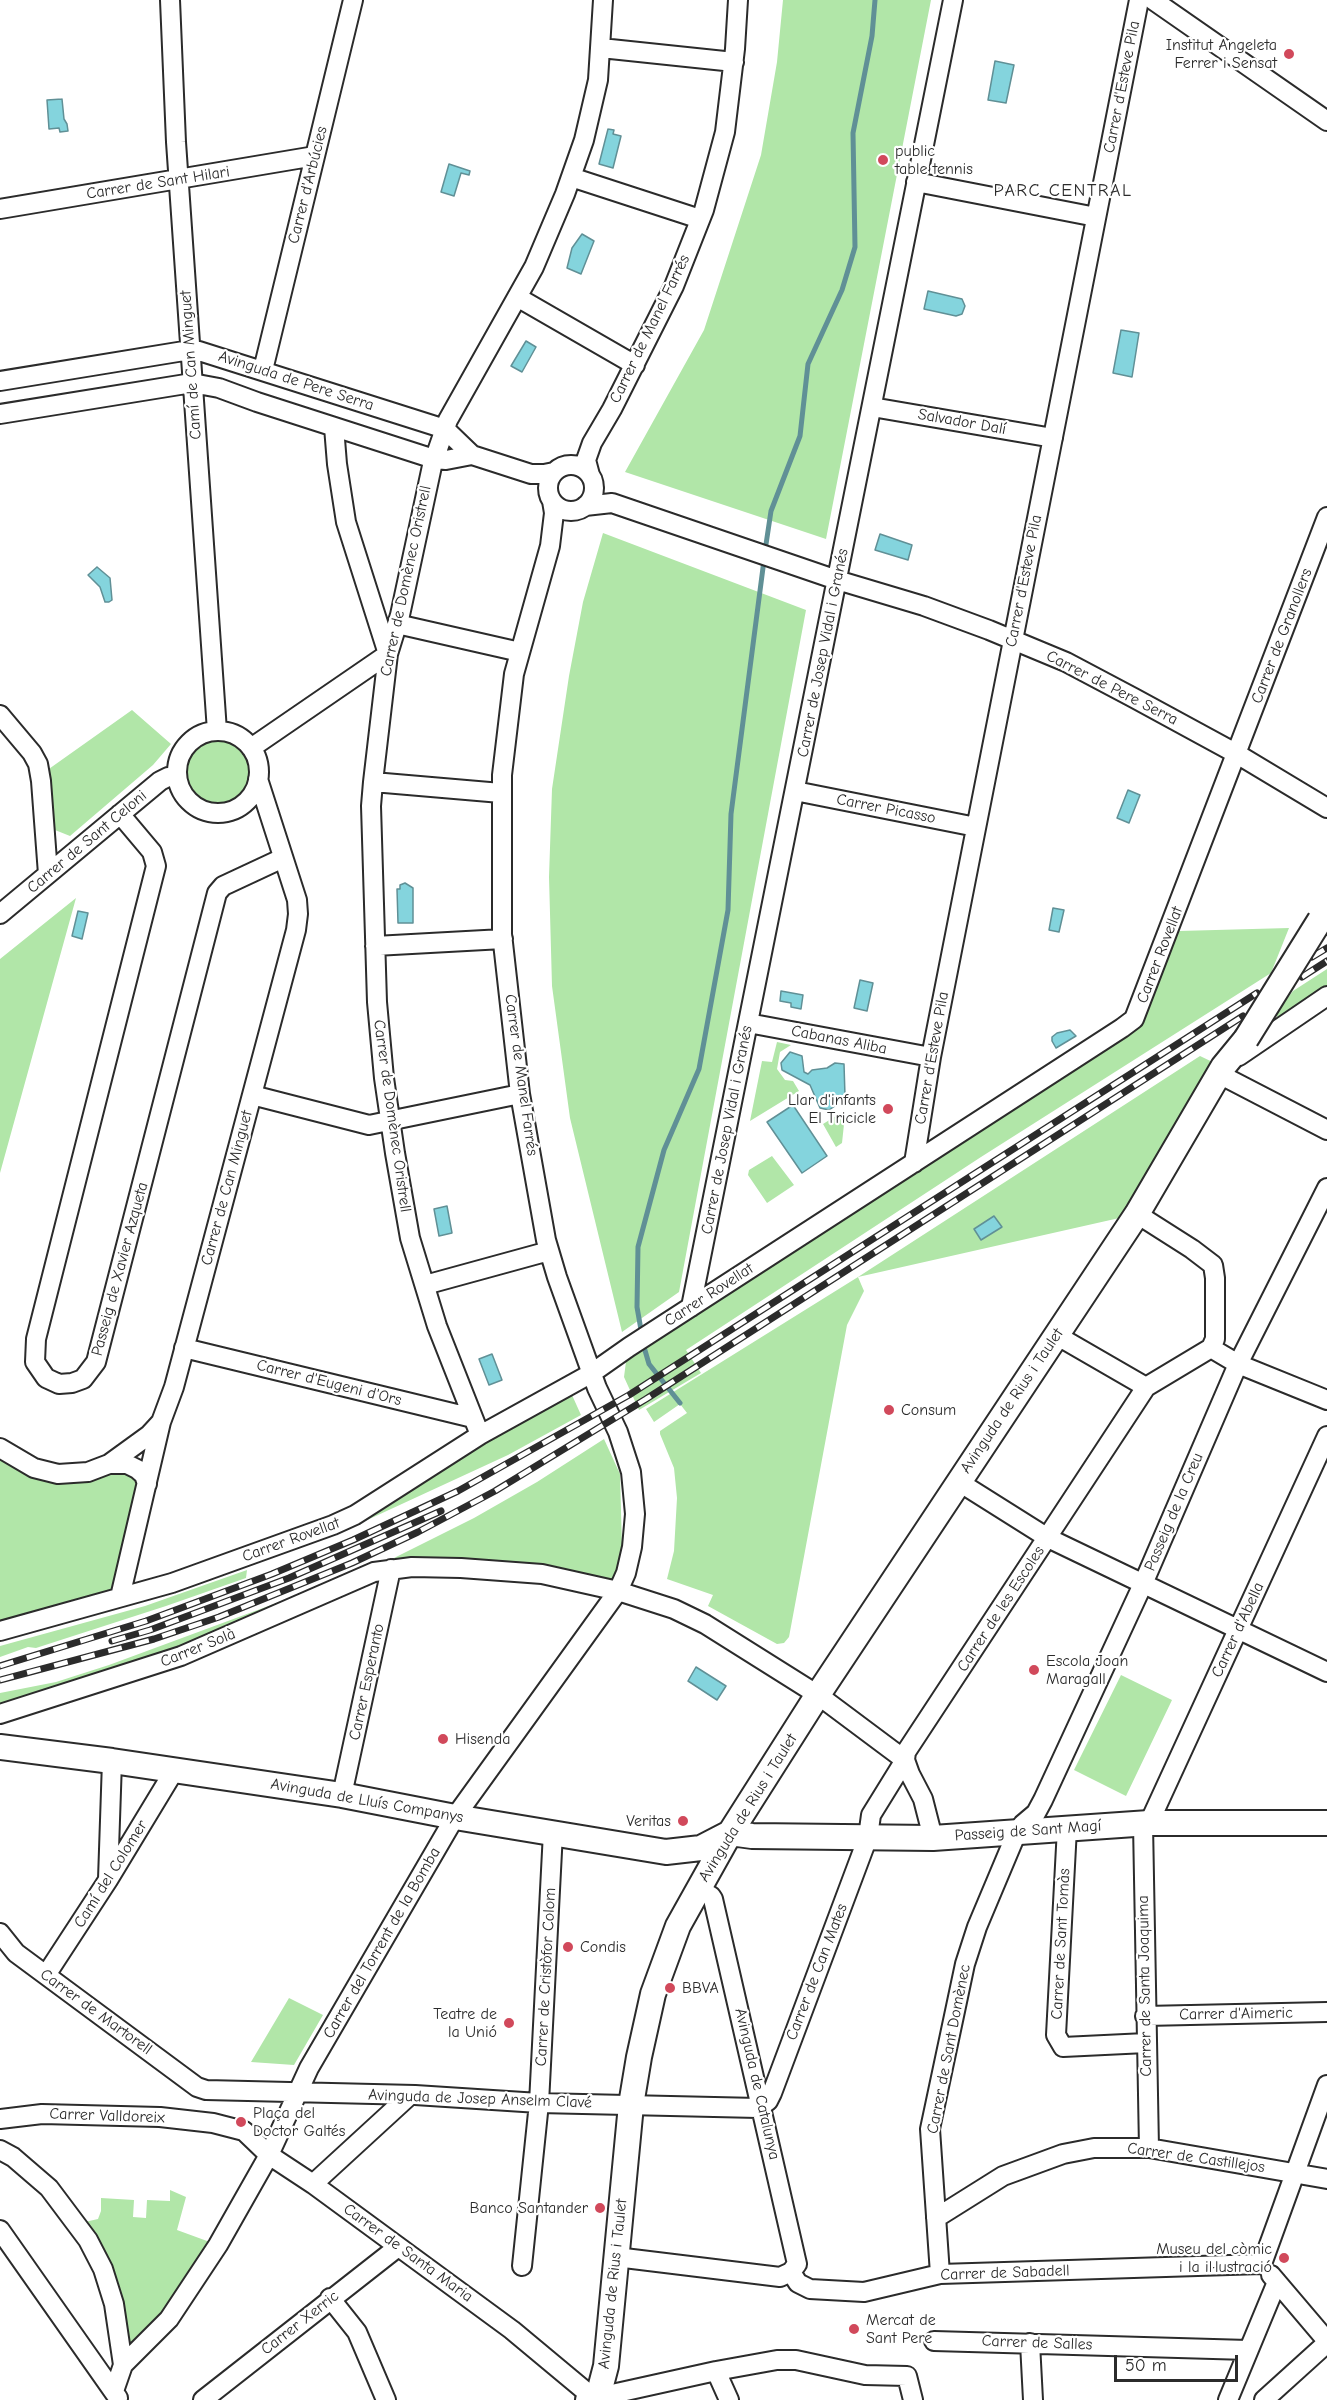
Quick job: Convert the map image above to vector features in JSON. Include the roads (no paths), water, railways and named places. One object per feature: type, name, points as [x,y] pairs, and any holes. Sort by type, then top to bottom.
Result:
[{"type":"street","name":"Camí de Can Minguet","points":[[170,0],[178,179],[217,731]]},
{"type":"street","name":"Carrer d'Arbúcies","points":[[263,370],[353,0]]},
{"type":"street","name":"Carrer de Domènec Oristrell","points":[[480,1435],[437,1326],[411,1238],[390,1121],[378,1013],[371,806],[373,782],[388,654],[397,624],[434,459],[445,429],[534,267],[571,177],[584,140],[598,80],[603,0]]},
{"type":"street","name":"Carrer de Manel Farrés","points":[[591,477],[586,460],[592,443],[674,286],[700,219],[724,132],[734,62],[738,0]]},
{"type":"street","name":"Carrer de Josep Vidal i Granés","points":[[691,1306],[953,0]]},
{"type":"street","name":"Carrer d'Esteve Pila","points":[[914,1163],[931,1057],[1139,0]]},
{"type":"street","points":[[1154,0],[1327,121]]},
{"type":"street","points":[[601,48],[734,62]]},
{"type":"street","name":"Carrer de Sant Hilari","points":[[0,209],[315,156]]},
{"type":"street","points":[[571,177],[700,219]]},
{"type":"street","points":[[916,182],[1096,217]]},
{"type":"street","points":[[517,297],[634,365]]},
{"type":"street","name":"Avinguda de Pere Serra","points":[[0,381],[190,350],[213,354],[445,429],[472,455],[531,474],[544,474],[557,469]]},
{"type":"street","name":"Avinguda de Pere Serra","points":[[0,414],[192,383],[219,388],[434,459],[446,460],[472,455]]},
{"type":"street","name":"Salvador Dalí","points":[[872,406],[1053,438]]},
{"type":"street","points":[[251,748],[388,654],[346,522],[334,427]]},
{"type":"street","name":"Carrer de Manel Farrés","points":[[557,469],[592,443]]},
{"type":"street","points":[[550,498],[547,487],[557,469],[574,465],[582,468],[612,503]]},
{"type":"street","points":[[531,474],[544,486],[550,498],[564,510],[582,508],[593,493],[591,477]]},
{"type":"street","name":"Carrer de Manel Farrés","points":[[550,498],[554,513],[550,546],[514,674],[501,793],[503,939],[520,1094],[549,1251],[592,1373],[618,1432],[631,1472],[635,1514],[632,1547],[626,1573],[618,1591]]},
{"type":"street","name":"Carrer de Pere Serra","points":[[582,508],[612,503],[837,580],[924,606],[1013,640],[1066,662],[1237,754],[1327,808]]},
{"type":"street","name":"Carrer de Manel Farrés","points":[[550,546],[560,528],[582,508]]},
{"type":"street","name":"Carrer de Granollers","points":[[1237,754],[1327,517]]},
{"type":"street","points":[[397,624],[520,652]]},
{"type":"street","points":[[0,715],[28,748],[38,764],[48,874]]},
{"type":"street","points":[[217,731],[234,734],[251,748],[256,756],[258,779],[255,790],[248,801],[231,811],[217,813],[204,810],[190,802],[184,795],[177,777],[178,764],[188,744],[201,734],[217,731]]},
{"type":"street","name":"Carrer Rovellat","points":[[0,1631],[172,1583],[355,1515],[480,1435],[592,1373],[691,1306],[1122,1028],[1134,1019],[1237,754]]},
{"type":"street","name":"Carrer de Sant Celoni","points":[[0,914],[160,782],[168,777],[177,777]]},
{"type":"street","name":"Carrer de Can Minguet","points":[[120,1597],[161,1422],[184,1348],[298,914],[297,900],[258,779]]},
{"type":"street","points":[[373,782],[501,793]]},
{"type":"street","name":"Carrer Picasso","points":[[795,791],[976,826]]},
{"type":"street","name":"Passeig de Xavier Azqueta","points":[[120,814],[152,852],[156,866],[36,1339],[35,1362],[46,1378],[59,1384],[83,1379],[96,1362],[217,893],[223,886],[283,858]]},
{"type":"street","name":"Avinguda de Rius i Taulet","points":[[593,2399],[600,2389],[606,2366],[631,2105],[646,2017],[678,1926],[704,1888],[730,1833],[818,1695],[1137,1214],[1221,1070],[1246,1039],[1323,914]]},
{"type":"street","points":[[375,946],[503,939]]},
{"type":"street","points":[[1327,996],[1278,1028],[1221,1070],[1327,1130]]},
{"type":"street","name":"Cabanas Aliba","points":[[748,1023],[931,1057]]},
{"type":"street","points":[[252,1095],[356,1124],[369,1125],[520,1094]]},
{"type":"street","name":"Passeig de la Creu","points":[[1017,1832],[1036,1813],[1043,1800],[1143,1584],[1241,1357],[1327,1188]]},
{"type":"street","points":[[1137,1214],[1192,1249],[1213,1266],[1215,1278],[1213,1344]]},
{"type":"street","points":[[425,1286],[549,1251]]},
{"type":"street","points":[[1056,1335],[1146,1387],[1213,1344]]},
{"type":"street","points":[[1213,1344],[1327,1400]]},
{"type":"street","name":"Carrer d'Eugeni d'Ors","points":[[184,1348],[473,1418]]},
{"type":"street","name":"Carrer de les Escoles","points":[[868,1837],[871,1815],[905,1760],[906,1752],[1146,1387]]},
{"type":"street","points":[[0,1448],[34,1468],[58,1474],[88,1472],[110,1464],[149,1435],[161,1422]]},
{"type":"street","name":"Carrer d'Abella","points":[[1146,1823],[1327,1436]]},
{"type":"street","points":[[110,1464],[127,1464],[137,1469],[144,1475],[147,1484]]},
{"type":"street","points":[[959,1482],[1048,1538],[1327,1672]]},
{"type":"street","name":"Carrer Solà","points":[[0,1714],[181,1656],[374,1572],[391,1569],[461,1568],[532,1573],[618,1591],[674,1610],[705,1624],[818,1695],[905,1760]]},
{"type":"street","name":"Carrer Esperanto","points":[[342,1795],[391,1569]]},
{"type":"street","name":"Carrer del Torrent de la Bomba","points":[[269,2155],[297,2092],[455,1817],[618,1591]]},
{"type":"street","name":"Avinguda de Lluís Companys","points":[[0,1747],[342,1795],[455,1817],[666,1852],[684,1852],[701,1848],[730,1833]]},
{"type":"street","points":[[905,1760],[922,1799],[933,1838]]},
{"type":"street","points":[[108,1880],[112,1761]]},
{"type":"street","name":"Camí del Colomer","points":[[46,1975],[108,1880],[174,1771]]},
{"type":"street","name":"Passeig de Sant Magí","points":[[730,1833],[752,1836],[933,1838],[1146,1823],[1327,1824]]},
{"type":"street","name":"Carrer de Santa Joaquima","points":[[1146,1823],[1145,2016],[1149,2148]]},
{"type":"street","name":"Carrer de Sant Tomàs","points":[[1067,1828],[1056,2035],[1063,2047],[1146,2043]]},
{"type":"street","name":"Carrer de Cristòfor Colom","points":[[522,2266],[539,2103],[553,1832]]},
{"type":"street","name":"Carrer de Sant Domènec","points":[[939,2274],[930,2129],[965,1964],[977,1927],[1017,1832]]},
{"type":"street","name":"Carrer de Can Mates","points":[[762,2105],[768,2101],[772,2093],[868,1837]]},
{"type":"street","name":"Avinguda de Rius i Taulet","points":[[666,1852],[682,1858],[691,1867],[704,1888]]},
{"type":"street","name":"Avinguda de Catalunya","points":[[704,1888],[762,2105],[796,2252],[797,2264],[791,2272]]},
{"type":"street","name":"Carrer de Martorell","points":[[0,1933],[16,1953],[198,2087]]},
{"type":"street","name":"Carrer d'Aimeric","points":[[1145,2016],[1327,2012]]},
{"type":"street","points":[[1264,2400],[1327,2342],[1262,2264],[1327,2085]]},
{"type":"street","name":"Avinguda de Josep Anselm Clavé","points":[[198,2087],[206,2090],[410,2095],[539,2103],[758,2108],[762,2105]]},
{"type":"street","points":[[313,2184],[410,2095]]},
{"type":"street","name":"Carrer Valldoreix","points":[[0,2119],[42,2114],[160,2117],[213,2123]]},
{"type":"street","name":"Carrer de Santa Maria","points":[[213,2123],[244,2132],[269,2155],[313,2184],[512,2330],[593,2399]]},
{"type":"street","name":"Carrer de Castillejos","points":[[936,2218],[1003,2176],[1063,2154],[1094,2148],[1149,2148],[1327,2179]]},
{"type":"street","points":[[0,2150],[13,2157],[49,2188],[88,2240],[103,2269],[114,2304],[123,2365],[117,2396]]},
{"type":"street","points":[[123,2365],[170,2319],[218,2245],[269,2155]]},
{"type":"street","points":[[0,2230],[117,2396]]},
{"type":"street","name":"Carrer Xerric","points":[[202,2400],[398,2247]]},
{"type":"street","points":[[616,2257],[780,2277],[791,2272]]},
{"type":"street","name":"Carrer de Sabadell","points":[[791,2272],[798,2283],[810,2289],[864,2292],[939,2274],[1262,2264]]},
{"type":"street","points":[[1228,2400],[1277,2282]]},
{"type":"street","points":[[330,2298],[357,2332],[387,2400]]},
{"type":"street","name":"Carrer de Salles","points":[[934,2341],[1248,2350]]},
{"type":"street","points":[[1030,2343],[1033,2400]]},
{"type":"street","points":[[593,2399],[716,2371],[777,2360],[795,2360],[866,2375],[907,2376],[913,2400]]},
{"type":"street","points":[[716,2371],[729,2400]]},
{"type":"water","points":[[995,61],[1014,65],[1006,103],[988,100]]},
{"type":"water","points":[[62,99],[68,131],[60,132],[59,128],[49,129],[47,100]]},
{"type":"water","points":[[608,129],[614,130],[613,134],[621,136],[613,168],[599,164]]},
{"type":"water","points":[[449,164],[470,171],[469,175],[461,173],[454,196],[441,192]]},
{"type":"water","points":[[582,234],[594,241],[581,274],[567,268],[572,248]]},
{"type":"water","points":[[928,291],[962,299],[965,306],[962,314],[956,316],[924,309]]},
{"type":"water","points":[[1121,330],[1139,333],[1132,377],[1113,373]]},
{"type":"water","points":[[526,341],[536,347],[522,372],[511,366]]},
{"type":"water","points":[[880,534],[912,545],[908,560],[875,550]]},
{"type":"water","points":[[97,567],[110,578],[112,600],[109,602],[105,602],[100,587],[88,575]]},
{"type":"water","points":[[1128,790],[1140,795],[1129,823],[1117,818]]},
{"type":"water","points":[[405,883],[413,888],[413,923],[398,923],[397,889]]},
{"type":"water","points":[[1053,908],[1064,910],[1059,932],[1049,930]]},
{"type":"water","points":[[78,911],[88,913],[82,939],[72,936]]},
{"type":"water","points":[[860,980],[873,983],[867,1011],[854,1008]]},
{"type":"water","points":[[781,991],[803,995],[801,1009],[791,1007],[791,1003],[780,1001]]},
{"type":"water","points":[[1070,1030],[1076,1036],[1056,1048],[1052,1037],[1057,1033]]},
{"type":"water","points":[[790,1052],[802,1056],[804,1072],[808,1074],[812,1070],[827,1068],[835,1063],[844,1064],[845,1096],[838,1104],[829,1110],[820,1108],[810,1085],[782,1070],[781,1063]]},
{"type":"water","points":[[793,1105],[827,1156],[802,1173],[767,1122]]},
{"type":"water","points":[[447,1206],[452,1233],[439,1236],[434,1209]]},
{"type":"water","points":[[994,1216],[1002,1227],[981,1240],[974,1229]]},
{"type":"water","points":[[492,1354],[502,1380],[489,1385],[479,1359]]},
{"type":"water","points":[[696,1667],[726,1686],[717,1700],[688,1681]]},
{"type":"waterway","points":[[765,551],[771,511],[800,436],[808,364],[842,290],[855,247],[853,133],[872,36],[875,0]]},
{"type":"waterway","points":[[680,1403],[649,1364],[644,1347],[637,1307],[638,1247],[664,1150],[699,1069],[728,910],[731,814],[764,560]]},
{"type":"railway","points":[[1312,957],[1327,948]]},
{"type":"railway","points":[[1302,977],[1327,961]]},
{"type":"railway","points":[[0,1666],[146,1621],[272,1574],[353,1540],[458,1491],[629,1395],[1257,993]]},
{"type":"railway","points":[[0,1680],[154,1639],[219,1617],[352,1563],[418,1532],[495,1491],[646,1399],[1243,1016]]},
{"type":"railway","points":[[112,1641],[150,1630],[289,1578],[441,1511]]},
{"type":"place","name":"Institut Angeleta Ferrer i Sensat","points":[[1289,54]]},
{"type":"place","name":"public table tennis","points":[[883,160]]},
{"type":"place","name":"Llar d'infants El Tricicle","points":[[888,1109]]},
{"type":"place","name":"Consum","points":[[889,1410]]},
{"type":"place","name":"Escola Joan Maragall","points":[[1034,1670]]},
{"type":"place","name":"Hisenda","points":[[443,1739]]},
{"type":"place","name":"Veritas","points":[[683,1821]]},
{"type":"place","name":"Condis","points":[[568,1947]]},
{"type":"place","name":"BBVA","points":[[670,1988]]},
{"type":"place","name":"Teatre de la Unió","points":[[509,2023]]},
{"type":"place","name":"Plaça del Doctor Galtés","points":[[241,2122]]},
{"type":"place","name":"Banco Santander","points":[[600,2208]]},
{"type":"place","name":"Museu del còmic i la il·lustració","points":[[1284,2258]]},
{"type":"place","name":"Mercat de Sant Pere","points":[[854,2329]]},
{"type":"district","name":"PARC CENTRAL","points":[[1063,191]]}]
